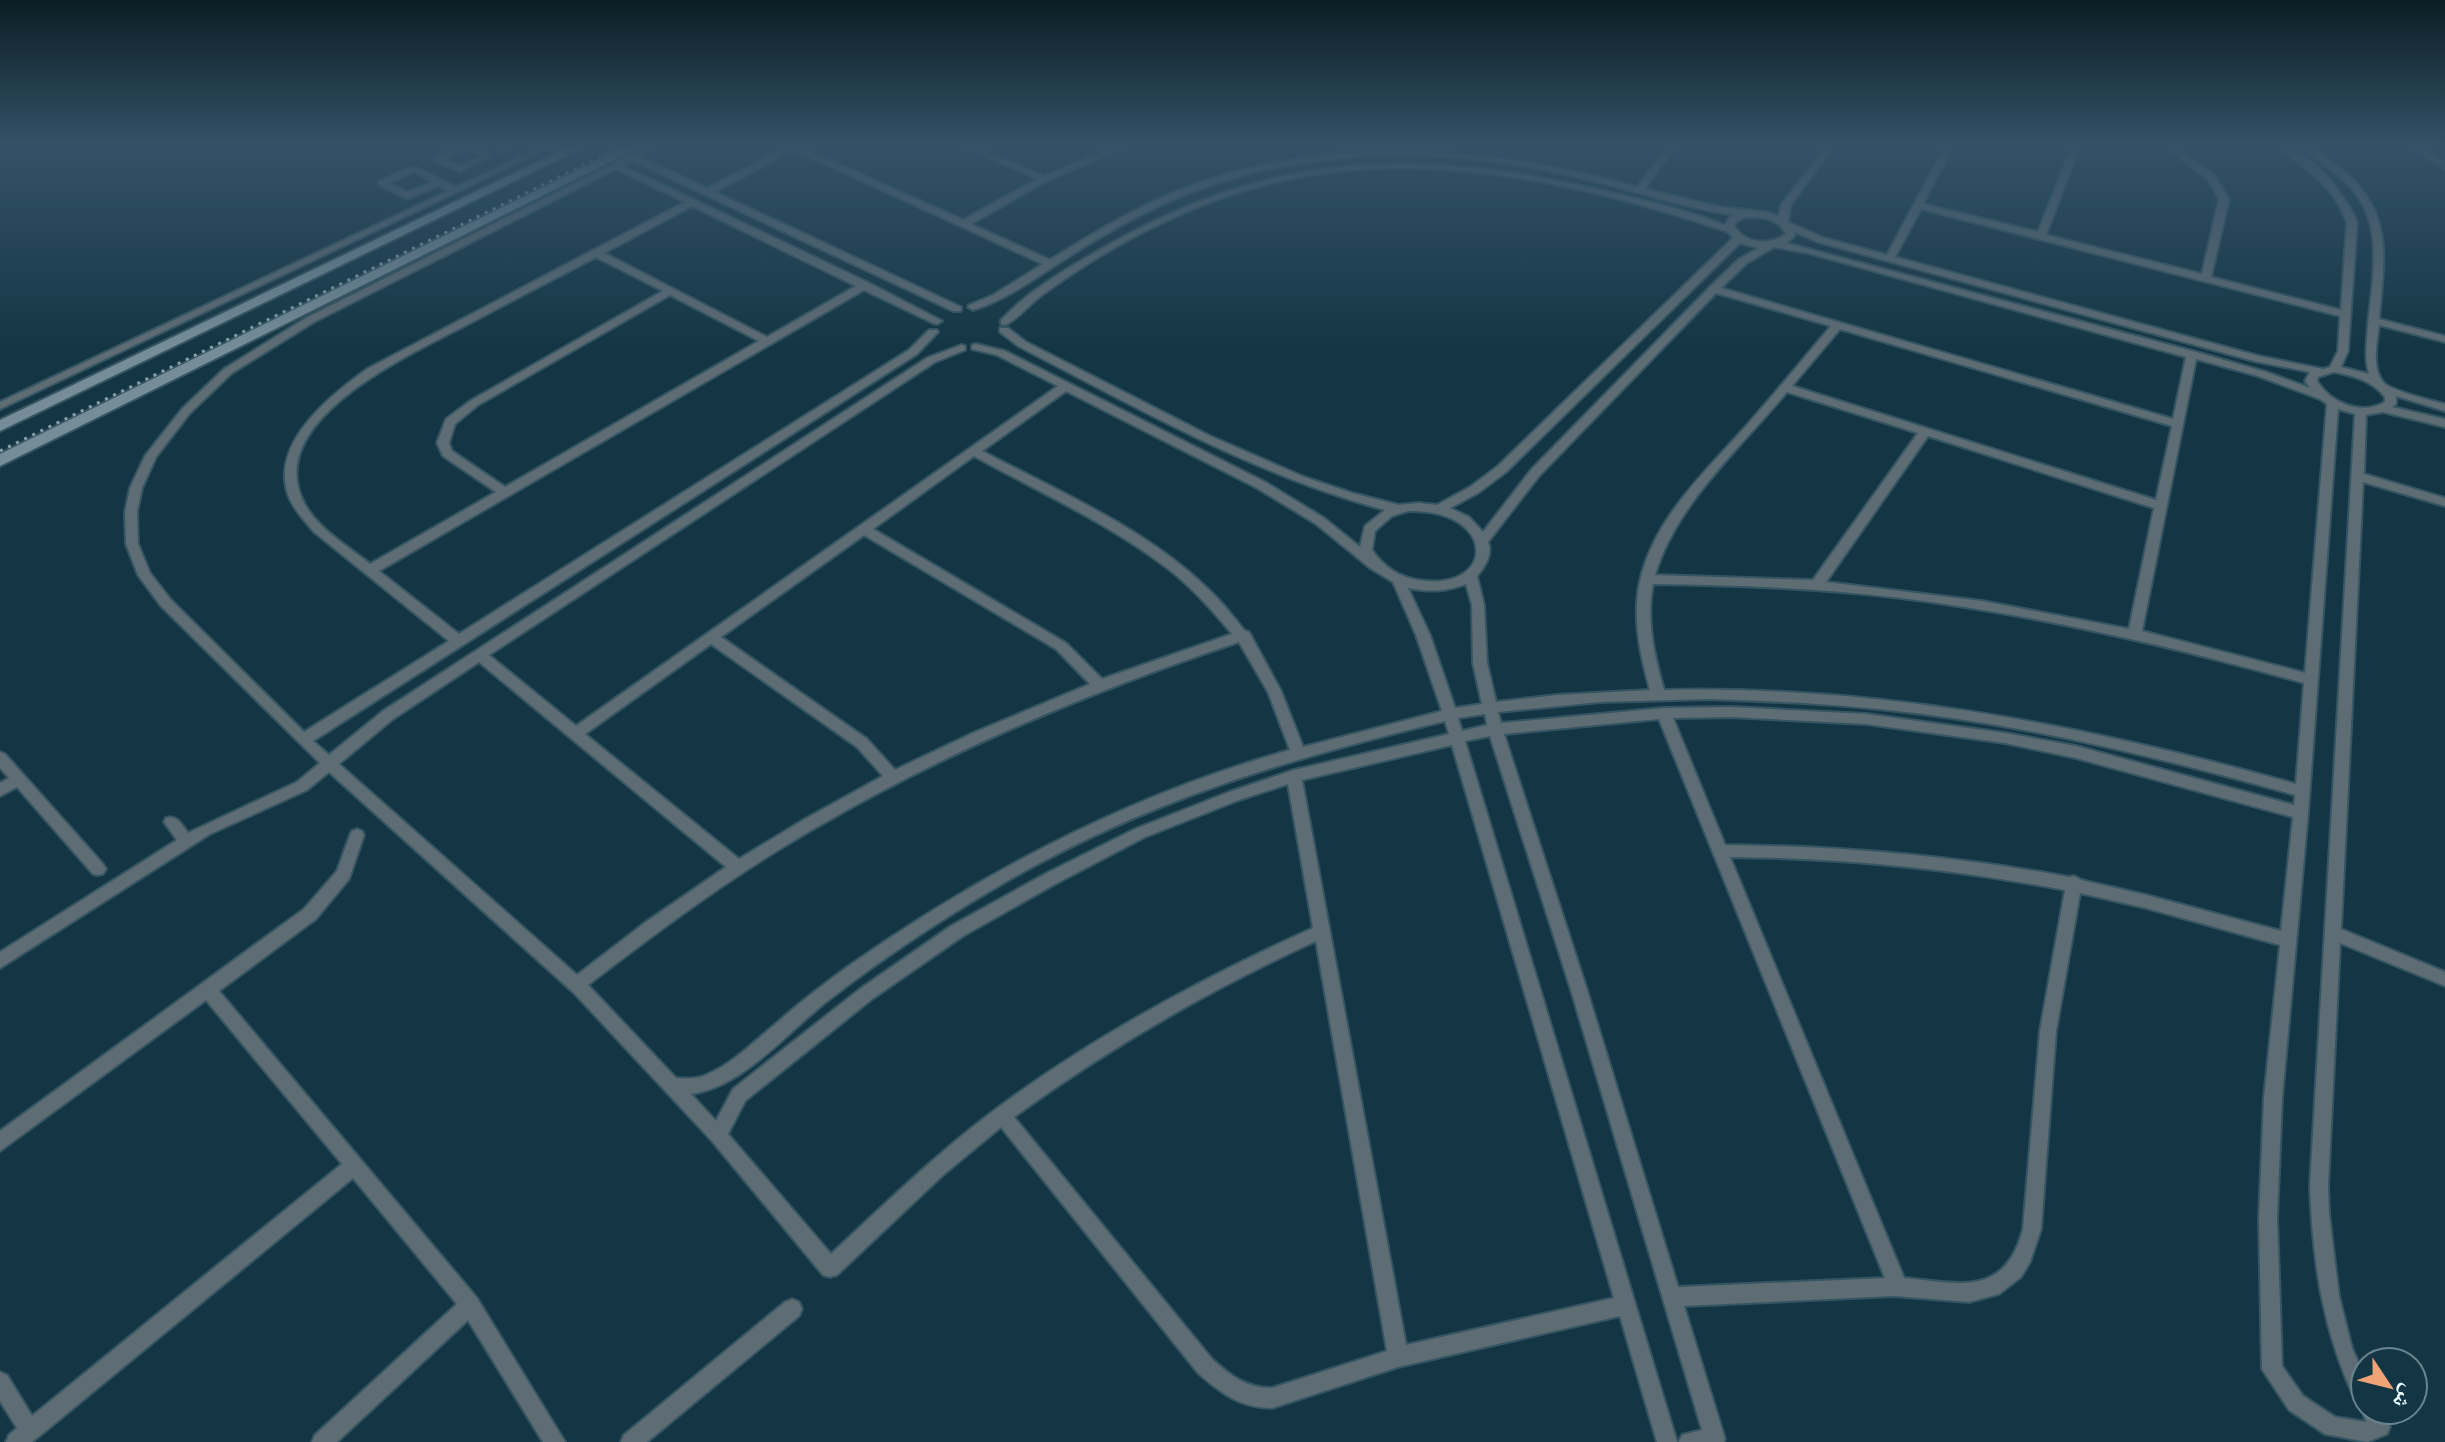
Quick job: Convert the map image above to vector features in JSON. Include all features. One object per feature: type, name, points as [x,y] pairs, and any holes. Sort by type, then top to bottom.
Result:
[{"type":"main road","points":[[0,426],[441,213]]},
{"type":"main road","points":[[0,461],[507,213]]},
{"type":"street","points":[[0,406],[409,213]]},
{"type":"street","points":[[522,213],[263,347],[204,391],[151,456],[136,488],[131,512],[132,544],[144,575],[166,603],[303,740],[576,985],[718,1135],[830,1268],[920,1184],[1002,1115],[1086,1055],[1165,1007],[1243,966],[1322,931]]},
{"type":"street","points":[[457,640],[318,529],[293,493],[291,473],[296,451],[309,429],[335,399],[371,371],[671,213]]},
{"type":"street","points":[[716,213],[865,285],[935,326],[942,343],[961,348]]},
{"type":"street","points":[[752,213],[957,309]]},
{"type":"street","points":[[940,213],[1051,264]]},
{"type":"street","points":[[963,224],[982,213]]},
{"type":"street","points":[[303,740],[913,352],[935,326],[957,309],[973,307],[1136,213]]},
{"type":"street","points":[[0,961],[186,841],[244,809],[302,786],[372,726],[931,360],[961,348],[994,341],[1029,299],[1169,213]]},
{"type":"street","points":[[1667,213],[1774,245],[1803,248],[2192,354],[2283,380],[2361,411],[2384,409],[2445,423]]},
{"type":"street","points":[[1742,213],[1769,216],[1812,237],[2258,359],[2319,371],[2334,369],[2357,373],[2382,386],[2445,408]]},
{"type":"street","points":[[1482,541],[1535,473],[1714,289],[1743,261],[1791,235],[1785,224],[1786,213]]},
{"type":"street","points":[[1890,258],[1914,213]]},
{"type":"street","points":[[1951,213],[2346,314]]},
{"type":"street","points":[[2041,236],[2050,213]]},
{"type":"street","points":[[2206,278],[2221,213]]},
{"type":"street","points":[[2334,369],[2343,351],[2352,238],[2349,213]]},
{"type":"street","points":[[2374,213],[2380,234],[2371,361],[2390,404],[2384,409]]},
{"type":"street","points":[[1735,234],[1730,222],[1745,214]]},
{"type":"street","points":[[1439,509],[1474,490],[1502,469],[1735,234]]},
{"type":"street","points":[[595,252],[767,341]]},
{"type":"street","points":[[370,570],[865,285]]},
{"type":"street","points":[[1714,289],[2178,424]]},
{"type":"street","points":[[504,492],[447,453],[443,443],[450,422],[474,403],[670,291]]},
{"type":"street","points":[[973,307],[999,314],[1004,326],[1017,341],[1302,482],[1398,509],[1439,509],[1467,521],[1482,541],[1484,556],[1470,575],[1443,586],[1399,581],[1291,502],[1001,353],[976,347]]},
{"type":"street","points":[[2374,321],[2445,339]]},
{"type":"street","points":[[1658,694],[1646,653],[1643,614],[1647,579],[1661,539],[1685,505],[1838,325]]},
{"type":"street","points":[[2135,633],[2192,354]]},
{"type":"street","points":[[2319,371],[2311,381],[2328,399],[2311,680],[2273,1098],[2268,1218],[2272,1369],[2289,1395],[2313,1417],[2350,1432],[2367,1432],[2370,1426]]},
{"type":"street","points":[[575,734],[1064,387]]},
{"type":"street","points":[[1786,388],[2161,506]]},
{"type":"street","points":[[2349,1361],[2332,1320],[2322,1265],[2319,1186],[2361,411]]},
{"type":"street","points":[[1177,443],[1195,430]]},
{"type":"street","points":[[1818,583],[1925,432]]},
{"type":"street","points":[[973,451],[1168,561],[1204,589],[1244,635],[1275,688],[1298,753]]},
{"type":"street","points":[[2358,476],[2445,502]]},
{"type":"street","points":[[1374,565],[1365,543],[1369,529],[1381,517],[1398,509]]},
{"type":"street","points":[[864,529],[1061,646],[1097,683]]},
{"type":"street","points":[[1470,575],[1478,605],[1480,663],[1495,729],[1579,990],[1715,1439],[1689,1442]]},
{"type":"street","points":[[1647,579],[1818,583],[1975,602],[2135,633],[2311,680]]},
{"type":"street","points":[[1399,581],[1423,635],[1458,739],[1667,1442]]},
{"type":"street","points":[[576,985],[630,941],[737,867],[843,802],[1000,725],[1097,683],[1244,635]]},
{"type":"street","points":[[711,637],[862,743],[892,777]]},
{"type":"street","points":[[480,655],[737,867]]},
{"type":"street","points":[[409,671],[429,689]]},
{"type":"street","points":[[671,1086],[710,1082],[901,937],[984,886],[1122,815],[1240,770],[1450,715],[1658,694],[1842,699],[1993,717],[2144,747],[2302,791]]},
{"type":"street","points":[[718,1135],[722,1121],[739,1095],[866,994],[957,931],[1052,878],[1140,833],[1294,776],[1495,729],[1664,713],[1784,714],[1866,719],[2005,738],[2150,769],[2301,813]]},
{"type":"street","points":[[1664,713],[1723,851],[1898,1287]]},
{"type":"street","points":[[0,758],[98,869]]},
{"type":"street","points":[[1294,776],[1398,1357]]},
{"type":"street","points":[[0,790],[19,779]]},
{"type":"street","points":[[171,822],[186,841]]},
{"type":"street","points":[[0,1142],[296,927],[324,901],[350,861],[357,835]]},
{"type":"street","points":[[1723,851],[1907,856],[2074,882],[2176,907],[2287,940]]},
{"type":"street","points":[[1672,1297],[1898,1287],[1974,1292],[1991,1288],[2013,1275],[2027,1254],[2048,1031],[2074,882]]},
{"type":"street","points":[[2332,933],[2445,979]]},
{"type":"street","points":[[208,990],[470,1305],[555,1442]]},
{"type":"street","points":[[764,1042],[782,1060]]},
{"type":"street","points":[[1002,1115],[1205,1366],[1230,1388],[1245,1395],[1272,1398],[1398,1357],[1624,1305]]},
{"type":"street","points":[[0,1382],[23,1436],[355,1165]]},
{"type":"street","points":[[322,1442],[470,1305]]},
{"type":"street","points":[[631,1442],[792,1309]]},
{"type":"railway","points":[[0,451],[485,213]]}]
